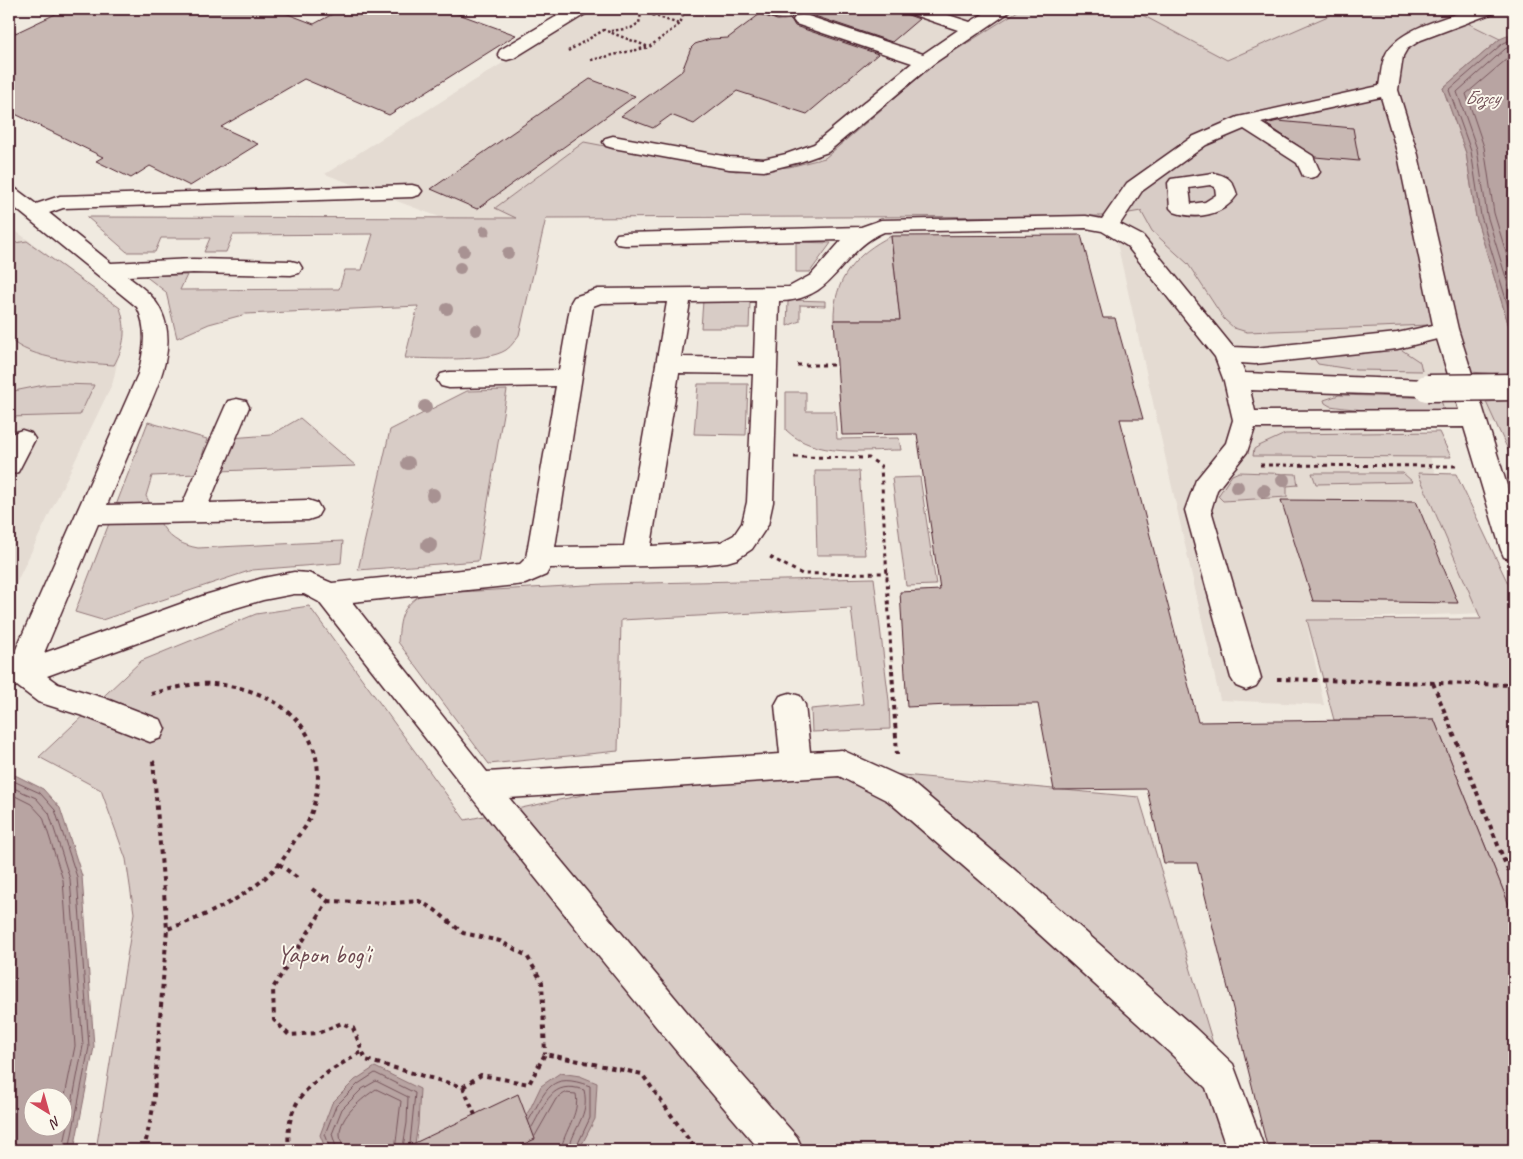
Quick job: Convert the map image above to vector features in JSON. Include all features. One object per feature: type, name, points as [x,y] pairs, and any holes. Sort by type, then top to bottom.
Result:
[{"type":"street","points":[[507,54],[581,9]]},
{"type":"street","points":[[914,9],[972,29]]},
{"type":"street","points":[[613,142],[728,163],[764,164],[793,158],[821,148],[926,60],[1002,9]]},
{"type":"street","points":[[1487,9],[1416,36],[1400,46],[1394,56],[1388,90],[1408,154],[1446,329],[1514,550]]},
{"type":"street","points":[[802,20],[907,56],[926,60]]},
{"type":"street","points":[[1108,226],[1134,187],[1199,141],[1245,121],[1388,90]]},
{"type":"street","points":[[1245,121],[1306,160],[1310,172]]},
{"type":"street","points":[[1199,141],[1200,181]]},
{"type":"street","points":[[34,212],[60,202],[412,191]]},
{"type":"street","points":[[9,193],[146,303],[155,322],[156,348],[150,374],[15,675]]},
{"type":"street","points":[[329,594],[525,574],[536,568],[540,558],[582,302],[586,300],[598,296],[794,294],[819,280],[849,246],[864,233],[882,226],[1086,222],[1108,226],[1135,241],[1226,355],[1236,381],[1245,420],[1238,446],[1205,486],[1198,510],[1246,678]]},
{"type":"street","points":[[625,239],[864,233]]},
{"type":"street","points":[[107,270],[193,266],[292,268]]},
{"type":"street","points":[[540,558],[727,552],[743,542],[755,526],[760,502],[768,294]]},
{"type":"street","points":[[636,556],[680,295]]},
{"type":"street","points":[[1226,355],[1255,356],[1397,341],[1446,329]]},
{"type":"street","points":[[668,365],[765,366]]},
{"type":"street","points":[[449,380],[570,378]]},
{"type":"street","points":[[1236,381],[1427,388],[1514,388]]},
{"type":"street","points":[[192,512],[237,407]]},
{"type":"street","points":[[1245,420],[1474,418]]},
{"type":"street","points":[[9,466],[22,439]]},
{"type":"street","points":[[88,515],[308,510]]},
{"type":"street","points":[[15,675],[215,603],[263,589],[294,584],[308,584],[329,594],[480,786],[680,1030],[784,1150]]},
{"type":"street","points":[[15,675],[48,693],[93,707],[150,730]]},
{"type":"street","points":[[790,705],[796,766]]},
{"type":"street","points":[[480,786],[842,763],[899,791],[1011,887],[1182,1040],[1220,1077],[1246,1150]]},
{"type":"path","points":[[635,9],[680,24]]},
{"type":"path","points":[[568,51],[604,30],[624,30],[639,24],[642,19],[641,14],[635,9]]},
{"type":"path","points":[[592,60],[649,47],[680,24],[686,9]]},
{"type":"path","points":[[596,27],[649,47]]},
{"type":"path","points":[[800,365],[834,365]]},
{"type":"path","points":[[761,457],[869,458],[881,466],[899,791]]},
{"type":"path","points":[[1222,465],[1489,466]]},
{"type":"path","points":[[743,542],[802,574],[888,573]]},
{"type":"path","points":[[1246,678],[1514,685]]},
{"type":"path","points":[[1433,683],[1514,885]]},
{"type":"path","points":[[144,1150],[153,1108],[167,929],[148,695],[170,689],[214,684],[257,691],[291,710],[312,741],[318,779],[308,822],[279,864],[238,898],[190,922],[167,929]]},
{"type":"path","points":[[279,864],[299,880]]},
{"type":"path","points":[[312,888],[328,901],[395,903],[419,901],[435,910],[463,933],[500,941],[527,956],[542,982],[545,1054],[529,1084],[482,1075],[463,1087],[366,1060],[353,1028],[342,1023],[318,1033],[289,1035],[274,1020],[273,988],[328,901]]},
{"type":"path","points":[[289,1150],[289,1116],[297,1099],[328,1072],[362,1051]]},
{"type":"path","points":[[545,1054],[642,1074],[696,1150]]},
{"type":"path","points":[[463,1087],[475,1115]]},
{"type":"shaded area","points":[[589,9],[1514,9],[1514,361],[1506,423],[1419,426],[1484,613],[1306,620],[1324,705],[1220,700],[1111,216],[442,218],[325,174]]},
{"type":"shaded area","points":[[9,226],[120,308],[124,329],[113,382],[9,598]]},
{"type":"green space","points":[[1021,9],[1131,9],[1227,60],[1344,9],[1439,9],[1500,39],[1443,88],[1466,153],[1476,217],[1514,343],[1514,375],[1470,372],[1455,324],[1247,332],[1234,328],[1224,319],[1188,264],[1152,231],[1141,211],[1111,216],[546,218],[519,335],[512,345],[497,354],[457,359],[405,358],[418,306],[246,314],[209,324],[177,338],[166,292],[144,275],[187,275],[180,290],[339,289],[345,270],[362,270],[373,234],[233,235],[226,252],[204,252],[210,238],[161,238],[155,252],[127,252],[87,217],[516,218],[495,208],[584,142],[736,171],[789,167],[825,158],[934,64]]},
{"type":"green space","points":[[891,236],[900,320],[834,320],[838,292],[842,280],[849,269],[867,251]]},
{"type":"green space","points":[[27,241],[120,308],[124,323],[124,337],[121,351],[114,365],[44,356],[18,345],[9,338],[9,244]]},
{"type":"green space","points":[[796,242],[831,243],[810,272],[796,272]]},
{"type":"green space","points":[[792,300],[825,301],[825,306],[800,305],[800,321],[787,326],[788,302]]},
{"type":"green space","points":[[703,301],[750,302],[749,328],[701,328]]},
{"type":"green space","points":[[1399,348],[1420,362],[1422,371],[1356,370],[1318,364],[1313,357]]},
{"type":"green space","points":[[698,384],[748,384],[746,435],[694,434]]},
{"type":"green space","points":[[44,385],[94,385],[80,415],[9,417],[9,392]]},
{"type":"green space","points":[[507,390],[478,561],[358,570],[390,430],[467,391]]},
{"type":"green space","points":[[786,392],[806,392],[806,411],[835,411],[837,439],[899,438],[901,450],[856,451],[825,449],[798,439],[786,430]]},
{"type":"green space","points":[[1339,395],[1440,398],[1444,409],[1373,410],[1330,406],[1325,403],[1324,400]]},
{"type":"green space","points":[[1514,400],[1514,463],[1486,402]]},
{"type":"green space","points":[[300,418],[356,466],[219,471],[230,438],[271,435]]},
{"type":"green space","points":[[148,422],[207,439],[197,474],[152,476],[146,496],[160,523],[171,536],[187,545],[198,548],[343,541],[341,563],[252,570],[102,620],[75,612]]},
{"type":"green space","points":[[1439,432],[1451,457],[1253,456],[1254,449],[1285,434]]},
{"type":"green space","points":[[815,471],[859,471],[865,555],[817,555]]},
{"type":"green space","points":[[1239,472],[1296,474],[1298,485],[1287,486],[1287,497],[1223,501],[1218,496],[1232,475]]},
{"type":"green space","points":[[1312,473],[1403,473],[1413,482],[1316,484]]},
{"type":"green space","points":[[1418,473],[1456,474],[1514,596],[1514,917],[1434,719],[1334,720],[1307,620],[1481,619]]},
{"type":"green space","points":[[920,477],[936,585],[906,586],[892,478]]},
{"type":"green space","points":[[874,578],[889,701],[890,729],[812,732],[811,709],[863,704],[851,608],[621,620],[618,751],[489,764],[398,642],[403,614],[410,604],[422,594],[604,584]]},
{"type":"green space","name":"Yapon bog'i","points":[[309,606],[465,820],[606,790],[828,768],[1139,797],[1245,1150],[96,1150],[134,913],[126,859],[101,790],[39,757],[141,661],[256,614]]},
{"type":"water","name":"Бозсу","points":[[1514,33],[1514,343],[1476,217],[1466,153],[1443,88],[1500,39]]},
{"type":"water","points":[[9,774],[43,789],[60,808],[82,876],[94,1047],[74,1150],[9,1150]]},
{"type":"water","points":[[375,1067],[420,1089],[418,1125],[414,1150],[326,1150],[320,1135],[332,1103],[355,1080]]},
{"type":"water","points":[[560,1073],[580,1076],[597,1083],[595,1119],[579,1150],[503,1150],[530,1109],[541,1086]]},
{"type":"building","points":[[66,9],[275,9],[314,24],[342,9],[445,9],[516,35],[389,115],[304,79],[221,127],[258,144],[190,186],[150,166],[131,178],[96,161],[103,157],[9,111],[9,36]]},
{"type":"building","points":[[791,9],[892,9],[919,19],[892,42],[809,14],[795,15]]},
{"type":"building","points":[[760,14],[777,20],[791,19],[795,26],[878,54],[807,114],[737,91],[694,124],[671,115],[653,128],[621,116],[682,71],[691,48],[695,44],[710,39],[728,38]]},
{"type":"building","points":[[590,79],[635,96],[477,209],[431,189]]},
{"type":"building","points":[[1278,121],[1353,128],[1359,161],[1315,157],[1266,124]]},
{"type":"building","points":[[1081,235],[1103,318],[1115,318],[1143,419],[1120,419],[1198,722],[1434,719],[1514,917],[1514,1150],[1268,1150],[1197,863],[1164,863],[1147,789],[1054,790],[1038,704],[907,707],[900,592],[940,590],[917,434],[842,435],[834,320],[900,320],[891,236]]},
{"type":"building","points":[[1281,500],[1416,501],[1458,603],[1313,601]]},
{"type":"building","points":[[518,1094],[535,1139],[511,1150],[400,1150]]}]
